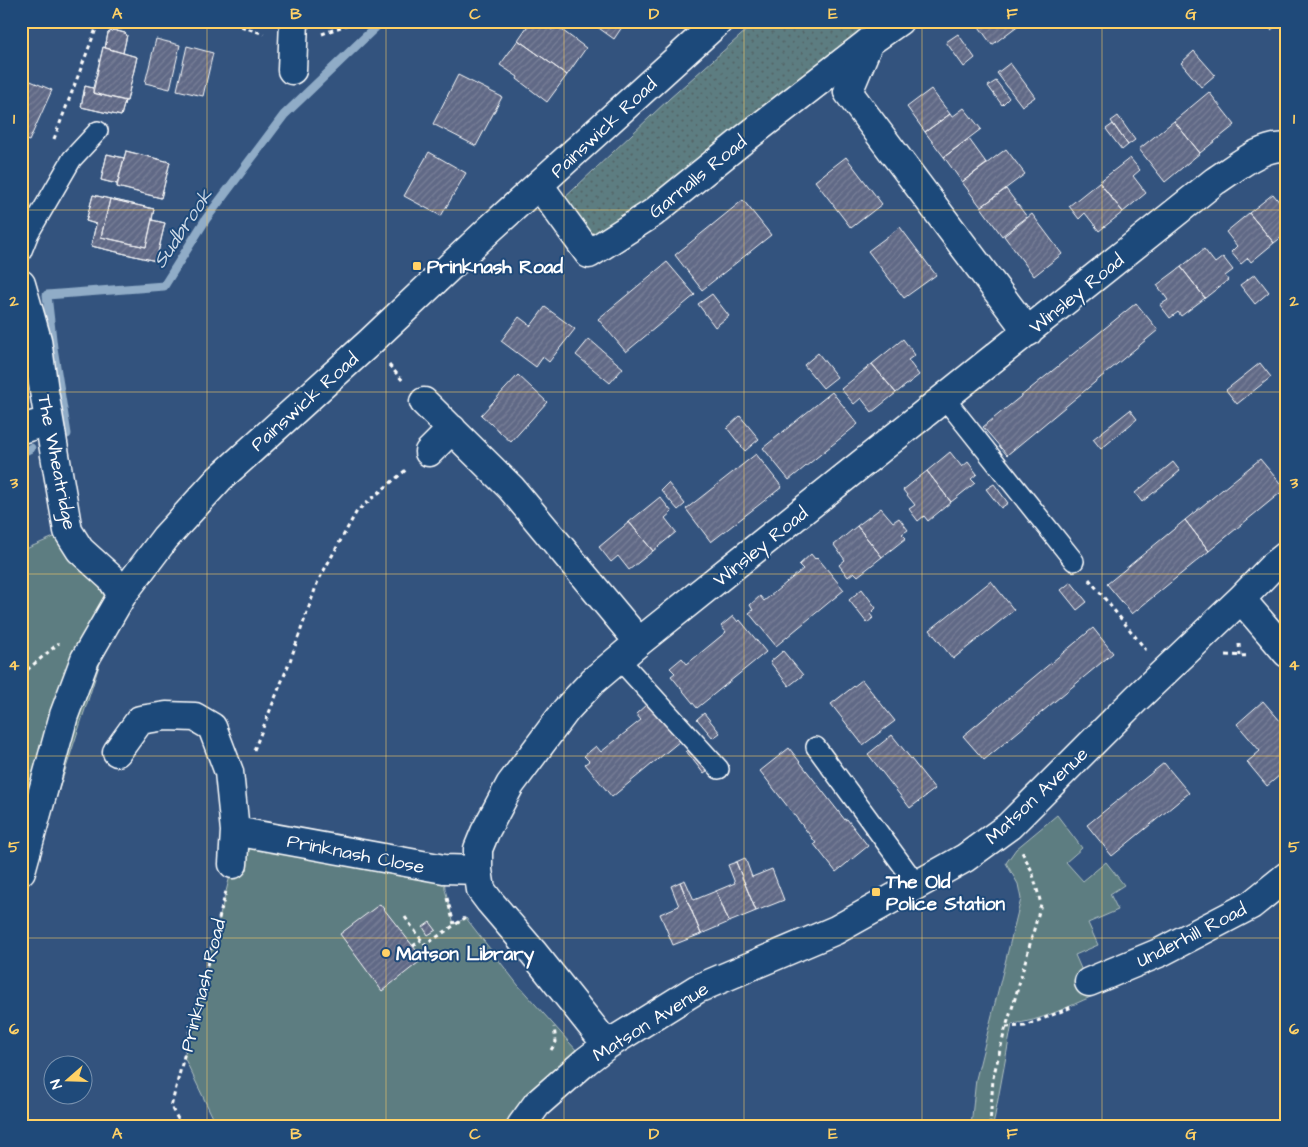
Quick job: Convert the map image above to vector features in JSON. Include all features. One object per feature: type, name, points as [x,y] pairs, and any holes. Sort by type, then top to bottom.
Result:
[{"type":"street","points":[[292,70],[294,21]]},
{"type":"street","name":"Painswick Road","points":[[21,871],[67,707],[85,659],[122,594],[170,532],[219,479],[719,21]]},
{"type":"street","name":"Garnalls Road","points":[[539,185],[589,254],[653,213],[743,140],[899,21]]},
{"type":"street","points":[[869,42],[848,92],[1028,332]]},
{"type":"street","name":"Winsley Road","points":[[607,1045],[481,890],[478,870],[478,849],[510,785],[566,710],[593,681],[629,651],[1216,182],[1262,151],[1285,145]]},
{"type":"street","name":"The Wheatridge","points":[[21,284],[37,340],[68,531],[80,550],[110,578],[122,594]]},
{"type":"street","points":[[424,402],[511,488],[629,651]]},
{"type":"street","points":[[21,429],[49,421]]},
{"type":"street","points":[[429,452],[452,429]]},
{"type":"street","name":"Matson Avenue","points":[[522,1126],[537,1104],[586,1061],[607,1045],[697,989],[836,930],[965,858],[1008,826],[1272,567],[1287,555]]},
{"type":"street","points":[[1242,598],[1287,653]]},
{"type":"street","points":[[117,752],[140,720],[166,716],[195,717],[212,727],[229,772],[235,831],[233,864]]},
{"type":"street","name":"Prinknash Close","points":[[235,831],[444,869],[478,870]]},
{"type":"street","name":"Underhill Road","points":[[1089,982],[1161,952],[1251,905],[1287,876]]},
{"type":"lane","points":[[21,253],[29,233],[66,168],[98,131]]},
{"type":"lane","points":[[945,399],[1074,561]]},
{"type":"lane","points":[[629,651],[719,769]]},
{"type":"lane","points":[[816,747],[916,885]]},
{"type":"path","points":[[51,148],[99,21]]},
{"type":"path","points":[[368,343],[424,402]]},
{"type":"path","points":[[252,754],[290,661],[318,580],[357,511],[429,452]]},
{"type":"path","points":[[1074,561],[1164,672]]},
{"type":"path","points":[[990,1126],[993,1078],[1041,904],[1032,871],[1008,826]]},
{"type":"path","name":"Prinknash Road","points":[[182,1126],[171,1107],[233,864]]},
{"type":"path","points":[[405,917],[425,945],[454,924],[490,902]]},
{"type":"path","points":[[450,908],[454,924]]},
{"type":"path","points":[[413,946],[421,940]]},
{"type":"path","points":[[550,1053],[556,1042],[553,1019]]},
{"type":"green space","points":[[757,21],[899,21],[589,254],[558,204],[669,99]]},
{"type":"green space","points":[[68,531],[122,595],[21,907],[21,551]]},
{"type":"green space","points":[[1057,815],[1082,848],[1066,862],[1083,881],[1106,862],[1124,885],[1110,894],[1118,910],[1088,923],[1098,945],[1075,955],[1093,996],[1044,1017],[1012,1024],[993,1126],[971,1126],[976,1079],[1021,899],[1018,884],[1006,863],[1016,849]]},
{"type":"green space","points":[[235,831],[444,869],[445,889],[454,924],[466,918],[518,985],[586,1061],[521,1126],[217,1126],[184,1057],[233,864]]},
{"type":"building","points":[[531,21],[539,21],[552,30],[555,25],[586,48],[567,75],[518,40]]},
{"type":"building","points":[[589,21],[626,21],[614,39]]},
{"type":"building","points":[[975,21],[1018,21],[1020,24],[992,45]]},
{"type":"building","points":[[1264,21],[1282,21],[1271,30]]},
{"type":"building","points":[[113,30],[127,35],[123,53],[137,57],[127,101],[125,101],[121,116],[81,107],[85,86],[93,88],[103,47],[105,48],[108,33]]},
{"type":"building","points":[[113,30],[127,35],[123,53],[105,48],[108,33]]},
{"type":"building","points":[[958,34],[975,58],[964,67],[946,42]]},
{"type":"building","points":[[156,39],[180,45],[170,89],[145,83]]},
{"type":"building","points":[[518,40],[567,75],[547,102],[517,79],[518,77],[500,65]]},
{"type":"building","points":[[187,46],[213,53],[203,96],[177,90]]},
{"type":"building","points":[[103,47],[137,57],[127,101],[93,93]]},
{"type":"building","points":[[1194,51],[1215,75],[1201,87],[1181,63]]},
{"type":"building","points":[[1010,63],[1035,97],[1022,106],[997,73]]},
{"type":"building","points":[[458,75],[502,97],[476,146],[433,124]]},
{"type":"building","points":[[21,77],[52,90],[29,141],[21,138]]},
{"type":"building","points":[[996,81],[1009,98],[1002,105],[988,86]]},
{"type":"building","points":[[85,86],[93,88],[93,93],[125,101],[121,116],[81,107]]},
{"type":"building","points":[[931,89],[950,114],[925,132],[907,107]]},
{"type":"building","points":[[1209,92],[1235,125],[1200,153],[1174,121]]},
{"type":"building","points":[[964,108],[981,129],[944,157],[925,132],[950,114],[952,117]]},
{"type":"building","points":[[1118,116],[1135,140],[1128,145],[1111,121]]},
{"type":"building","points":[[1174,121],[1200,153],[1165,182],[1139,149]]},
{"type":"building","points":[[1113,124],[1128,145],[1122,150],[1106,129]]},
{"type":"building","points":[[969,139],[987,164],[962,182],[944,157]]},
{"type":"building","points":[[1006,149],[1025,174],[981,207],[962,182]]},
{"type":"building","points":[[126,151],[170,162],[161,198],[117,187],[117,184],[101,180],[107,154],[124,158]]},
{"type":"building","points":[[126,151],[170,162],[161,198],[117,187]]},
{"type":"building","points":[[429,152],[466,173],[441,216],[404,196]]},
{"type":"building","points":[[107,154],[124,158],[117,184],[101,180]]},
{"type":"building","points":[[846,157],[882,204],[851,228],[815,181]]},
{"type":"building","points":[[1130,158],[1140,170],[1133,176],[1146,193],[1123,212],[1099,182]]},
{"type":"building","points":[[1099,182],[1123,212],[1099,231],[1085,213],[1079,219],[1069,206]]},
{"type":"building","points":[[1006,189],[1027,217],[1002,236],[981,207]]},
{"type":"building","points":[[1273,194],[1284,208],[1287,205],[1287,233],[1274,243],[1249,213]]},
{"type":"building","points":[[93,195],[154,209],[152,220],[165,223],[156,261],[91,246],[96,224],[86,221]]},
{"type":"building","points":[[93,195],[110,199],[101,237],[146,247],[152,220],[165,223],[156,261],[91,246],[96,224],[86,221]]},
{"type":"building","points":[[110,199],[154,209],[146,247],[101,237]]},
{"type":"building","points":[[743,200],[771,235],[702,290],[675,255]]},
{"type":"building","points":[[1249,213],[1274,243],[1251,262],[1248,258],[1241,264],[1231,252],[1237,246],[1226,232]]},
{"type":"building","points":[[1032,214],[1062,254],[1034,276],[1004,236]]},
{"type":"building","points":[[900,227],[936,275],[904,298],[868,251]]},
{"type":"building","points":[[1204,249],[1215,263],[1223,257],[1233,270],[1225,276],[1228,280],[1205,298],[1181,267]]},
{"type":"building","points":[[667,262],[695,295],[626,352],[598,319]]},
{"type":"building","points":[[1181,267],[1205,298],[1181,316],[1178,312],[1170,318],[1160,305],[1168,300],[1157,285]]},
{"type":"building","points":[[1255,274],[1269,292],[1255,304],[1240,285]]},
{"type":"building","points":[[712,294],[729,316],[715,327],[698,304]]},
{"type":"building","points":[[1136,303],[1158,330],[1007,455],[983,427]]},
{"type":"building","points":[[545,307],[575,329],[549,362],[543,357],[536,367],[501,341],[519,317],[531,326]]},
{"type":"building","points":[[589,339],[623,368],[610,383],[576,355]]},
{"type":"building","points":[[903,339],[915,355],[908,360],[919,375],[896,393],[872,364]]},
{"type":"building","points":[[818,353],[837,377],[823,388],[804,365]]},
{"type":"building","points":[[1260,363],[1271,377],[1237,404],[1226,390]]},
{"type":"building","points":[[872,364],[896,393],[872,412],[861,398],[854,404],[841,389]]},
{"type":"building","points":[[518,375],[547,402],[511,442],[481,415]]},
{"type":"building","points":[[832,392],[858,424],[789,480],[763,448]]},
{"type":"building","points":[[1130,410],[1137,419],[1101,449],[1093,439]]},
{"type":"building","points":[[740,416],[759,439],[745,451],[727,428]]},
{"type":"building","points":[[950,452],[962,467],[968,462],[977,474],[971,479],[975,483],[951,502],[927,471]]},
{"type":"building","points":[[756,454],[782,487],[711,542],[686,509]]},
{"type":"building","points":[[1260,459],[1285,489],[1209,551],[1185,520]]},
{"type":"building","points":[[1173,462],[1180,471],[1142,502],[1135,493]]},
{"type":"building","points":[[927,471],[951,502],[928,521],[924,516],[918,521],[909,509],[915,505],[903,490]]},
{"type":"building","points":[[668,483],[685,504],[678,510],[661,490]]},
{"type":"building","points":[[994,484],[1008,503],[1001,508],[986,489]]},
{"type":"building","points":[[24,493],[26,509],[22,510],[25,528],[21,528],[21,494]]},
{"type":"building","points":[[660,497],[672,512],[665,518],[676,532],[653,551],[629,522]]},
{"type":"building","points":[[881,508],[893,522],[899,518],[908,530],[902,534],[906,538],[882,557],[857,526]]},
{"type":"building","points":[[1185,520],[1209,551],[1132,614],[1107,584]]},
{"type":"building","points":[[629,522],[653,551],[629,570],[618,556],[611,562],[599,547]]},
{"type":"building","points":[[857,526],[882,557],[858,576],[854,572],[848,577],[839,565],[845,560],[834,545]]},
{"type":"building","points":[[811,554],[815,559],[817,557],[844,590],[776,646],[749,613],[753,610],[750,605],[760,596],[764,601],[803,569],[799,565]]},
{"type":"building","points":[[991,581],[1014,610],[953,659],[930,630]]},
{"type":"building","points":[[1071,582],[1087,602],[1077,610],[1061,590]]},
{"type":"building","points":[[862,589],[876,608],[870,614],[873,618],[867,623],[849,600]]},
{"type":"building","points":[[733,616],[738,622],[740,620],[766,652],[697,708],[671,676],[675,673],[670,668],[682,658],[687,664],[726,632],[721,626]]},
{"type":"building","points":[[1093,628],[1113,653],[984,760],[963,736]]},
{"type":"building","points":[[783,651],[803,675],[789,686],[770,662]]},
{"type":"building","points":[[862,680],[895,721],[863,745],[831,704]]},
{"type":"building","points":[[1263,701],[1287,729],[1287,783],[1280,775],[1267,786],[1247,762],[1260,751],[1237,724]]},
{"type":"building","points":[[647,704],[652,710],[654,709],[680,741],[612,797],[585,764],[589,761],[584,756],[596,746],[601,752],[641,720],[636,714]]},
{"type":"building","points":[[704,713],[720,733],[713,738],[697,719]]},
{"type":"building","points":[[892,735],[935,789],[910,808],[868,754]]},
{"type":"building","points":[[693,745],[711,769],[704,774],[686,751]]},
{"type":"building","points":[[789,748],[845,820],[847,819],[868,846],[836,872],[760,771]]},
{"type":"building","points":[[1164,763],[1189,793],[1112,856],[1087,825]]},
{"type":"building","points":[[745,858],[752,877],[772,869],[784,900],[756,911],[736,862]]},
{"type":"building","points":[[736,862],[756,911],[729,922],[716,891],[735,883],[728,865]]},
{"type":"building","points":[[685,880],[694,900],[716,891],[729,922],[701,934],[680,882]]},
{"type":"building","points":[[680,882],[701,934],[673,945],[660,914],[679,906],[671,886]]},
{"type":"building","name":"Matson Library","points":[[380,904],[423,959],[382,991],[340,934]]},
{"type":"building","points":[[430,922],[436,930],[428,935],[423,927]]},
{"type":"waterway","name":"Sudbrook","points":[[67,434],[53,348],[47,295],[164,286],[206,219],[284,115],[382,21]]},
{"type":"waterway","name":"Sudbrook","points":[[21,453],[31,448]]},
{"type":"place","name":"Prinknash Road","points":[[417,266]]},
{"type":"place","name":"The Old Police Station","points":[[876,892]]},
{"type":"place","name":"Matson Library","points":[[386,953]]}]
